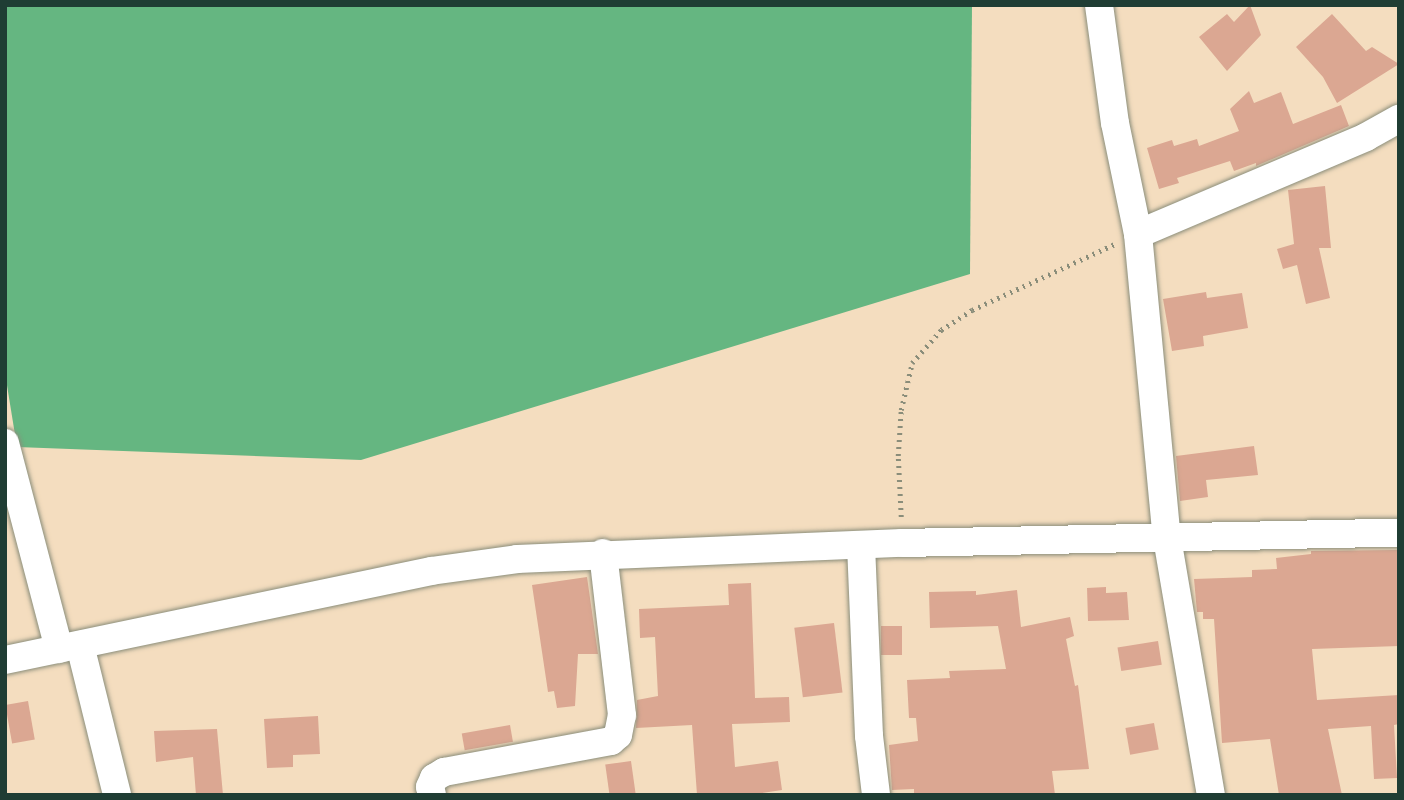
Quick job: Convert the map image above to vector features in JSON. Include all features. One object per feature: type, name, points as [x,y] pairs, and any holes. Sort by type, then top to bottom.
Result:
[{"type":"street","points":[[1099,5],[1115,123],[1138,234],[1167,538],[1211,795]]},
{"type":"street","points":[[1138,234],[1366,137],[1399,118]]},
{"type":"street","points":[[5,443],[117,795]]},
{"type":"street","points":[[5,660],[431,571],[517,559],[603,553],[902,543],[1399,533]]},
{"type":"street","points":[[861,545],[869,736],[876,795]]},
{"type":"street","points":[[432,795],[430,788],[435,778],[444,772],[611,741],[618,735],[622,715],[603,553]]},
{"type":"path","points":[[902,543],[898,456],[901,411],[912,363],[941,330],[972,310],[1138,234]]},
{"type":"green space","points":[[5,5],[972,5],[970,274],[361,460],[17,447],[5,373]]},
{"type":"building","points":[[1250,5],[1261,35],[1227,71],[1199,37],[1227,14],[1234,22]]},
{"type":"building","points":[[1332,14],[1366,51],[1372,47],[1399,64],[1337,103],[1323,77],[1296,47]]},
{"type":"building","points":[[1249,91],[1254,103],[1281,92],[1293,124],[1341,105],[1349,126],[1256,166],[1256,163],[1234,171],[1230,161],[1177,178],[1179,183],[1159,189],[1147,148],[1172,140],[1174,146],[1197,139],[1199,146],[1239,131],[1230,109]]},
{"type":"building","points":[[1325,186],[1331,248],[1319,248],[1330,298],[1306,304],[1297,265],[1283,269],[1277,249],[1294,244],[1288,190]]},
{"type":"building","points":[[1206,292],[1207,298],[1242,293],[1248,328],[1203,336],[1204,346],[1172,351],[1163,299]]},
{"type":"building","points":[[1254,446],[1258,475],[1206,480],[1208,497],[1180,501],[1176,456]]},
{"type":"building","points":[[1399,550],[1399,646],[1312,649],[1317,700],[1399,695],[1399,724],[1394,725],[1397,778],[1374,779],[1371,726],[1328,729],[1342,795],[1279,795],[1270,739],[1222,743],[1214,619],[1203,619],[1203,612],[1197,612],[1194,579],[1252,577],[1252,570],[1277,569],[1276,558],[1311,554],[1311,551]]},
{"type":"building","points":[[587,577],[598,654],[578,654],[575,706],[557,708],[554,691],[548,692],[532,585]]},
{"type":"building","points":[[751,583],[755,698],[789,697],[790,722],[732,724],[735,767],[778,761],[782,790],[749,795],[697,795],[692,725],[636,728],[637,700],[658,696],[655,637],[640,638],[639,609],[729,605],[728,584]]},
{"type":"building","points":[[1106,587],[1106,593],[1127,592],[1129,620],[1088,621],[1087,588]]},
{"type":"building","points":[[1017,590],[1021,627],[1070,617],[1074,636],[1066,639],[1075,686],[1078,685],[1089,769],[1052,771],[1055,795],[914,795],[914,789],[892,790],[889,745],[918,741],[916,718],[909,718],[907,680],[950,678],[949,671],[1006,669],[998,626],[930,628],[929,592],[976,591],[976,595]]},
{"type":"building","points":[[834,623],[843,692],[803,697],[794,628]]},
{"type":"building","points":[[881,626],[902,626],[902,655],[881,655]]},
{"type":"building","points":[[1158,641],[1162,665],[1121,671],[1118,647]]},
{"type":"building","points":[[28,701],[35,739],[12,743],[5,705]]},
{"type":"building","points":[[318,716],[320,754],[293,755],[293,767],[267,768],[264,719]]},
{"type":"building","points":[[1154,723],[1159,750],[1130,755],[1125,728]]},
{"type":"building","points":[[510,725],[513,742],[465,750],[462,734]]},
{"type":"building","points":[[217,729],[223,795],[196,795],[193,757],[156,762],[154,731]]},
{"type":"building","points":[[631,761],[636,795],[610,795],[605,765]]}]
